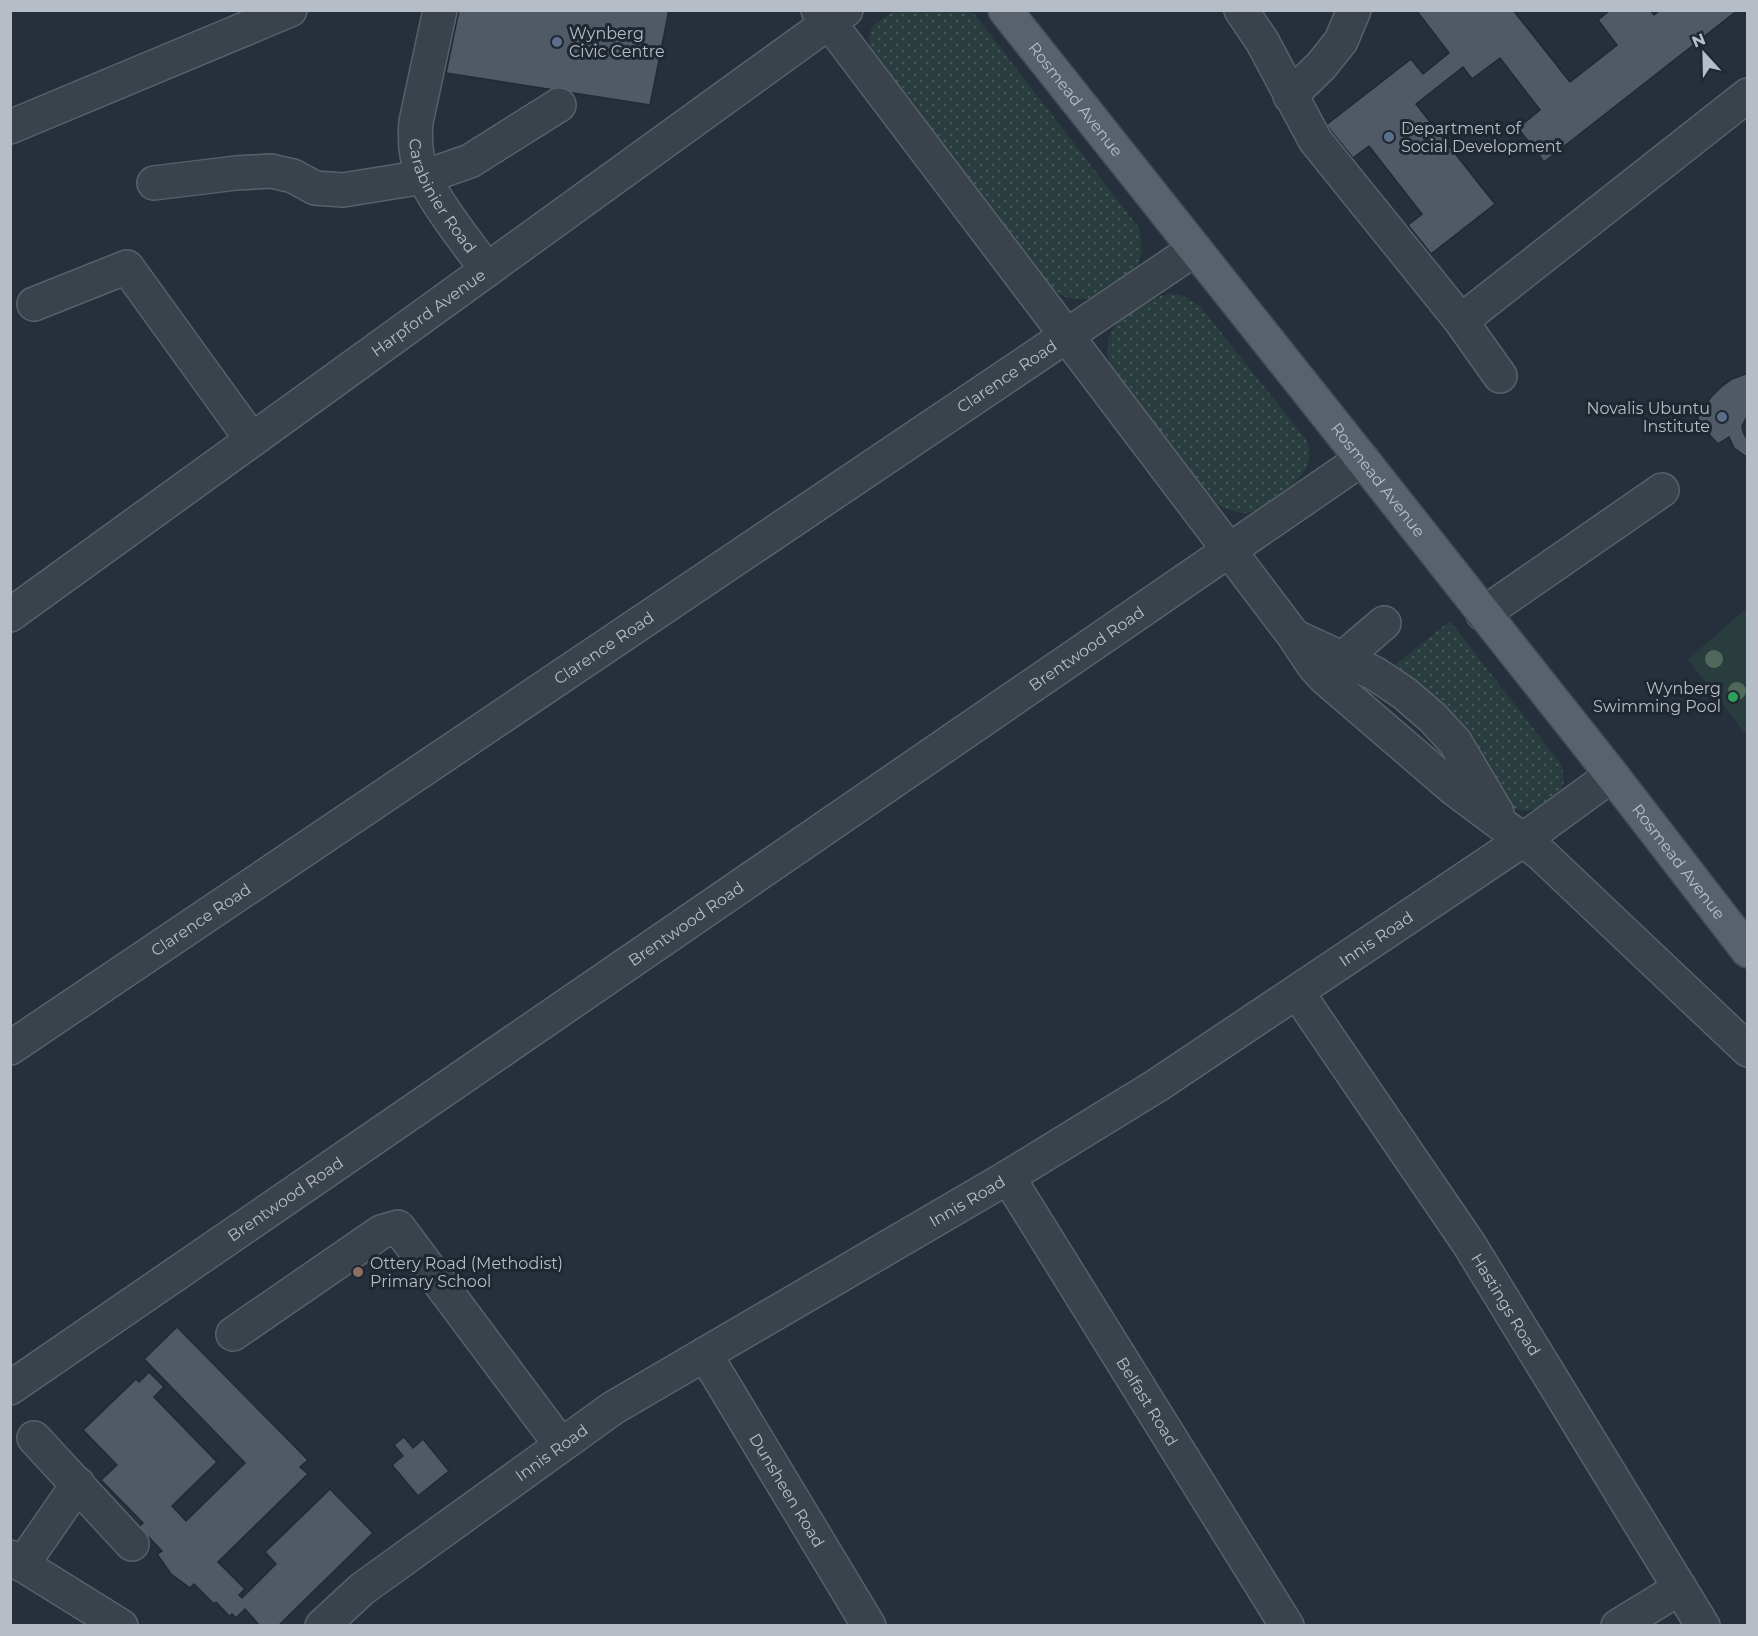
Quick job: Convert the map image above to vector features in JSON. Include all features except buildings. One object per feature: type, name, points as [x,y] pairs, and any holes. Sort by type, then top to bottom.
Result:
[{"type":"main road","name":"Rosmead Avenue","points":[[1006,11],[1362,459],[1748,951]]},
{"type":"street","points":[[10,127],[290,10]]},
{"type":"street","name":"Carabinier Road","points":[[440,10],[416,122],[417,156],[429,188],[487,270]]},
{"type":"street","points":[[1241,10],[1262,41],[1315,140],[1461,321],[1500,376]]},
{"type":"street","points":[[1290,96],[1321,66],[1341,42],[1354,10]]},
{"type":"street","points":[[831,14],[1294,636],[1334,669],[1374,673],[1404,693],[1433,718],[1455,742],[1513,833],[1540,853],[1748,1050]]},
{"type":"street","name":"Harpford Avenue","points":[[10,615],[487,270],[831,14]]},
{"type":"street","points":[[1461,321],[1748,95]]},
{"type":"street","points":[[154,183],[271,171],[293,176],[315,188],[343,190],[424,177],[470,160],[559,105]]},
{"type":"street","name":"Clarence Road","points":[[10,1048],[1196,249]]},
{"type":"street","points":[[34,304],[127,267],[252,440]]},
{"type":"street","name":"Brentwood Road","points":[[10,1388],[1362,459]]},
{"type":"street","points":[[1483,614],[1662,490]]},
{"type":"street","points":[[1334,669],[1384,623]]},
{"type":"street","name":"Innis Road","points":[[322,1626],[362,1589],[613,1408],[1008,1177],[1156,1086],[1297,992],[1513,833],[1612,776]]},
{"type":"street","name":"Hastings Road","points":[[1297,992],[1468,1244],[1703,1626]]},
{"type":"street","name":"Belfast Road","points":[[1008,1177],[1287,1626]]},
{"type":"street","points":[[233,1334],[381,1232],[398,1227],[561,1445]]},
{"type":"street","name":"Dunsheen Road","points":[[705,1354],[869,1626]]},
{"type":"street","points":[[34,1438],[132,1544]]},
{"type":"street","points":[[78,1485],[16,1561],[120,1626]]},
{"type":"street","points":[[1618,1626],[1680,1588]]},
{"type":"green space","points":[[894,11],[972,11],[1139,228],[1142,251],[1137,270],[1104,293],[1082,299],[1071,298],[1059,293],[1046,284],[871,52],[870,32],[877,23]]},
{"type":"green space","points":[[1171,294],[1181,295],[1200,306],[1307,441],[1309,459],[1302,474],[1290,486],[1255,511],[1236,512],[1217,504],[1207,496],[1112,371],[1108,342],[1110,334],[1120,320],[1153,299]]},
{"type":"green space","name":"Wynberg Swimming Pool","points":[[1747,608],[1747,736],[1688,659]]},
{"type":"green space","points":[[1450,621],[1560,763],[1564,774],[1562,788],[1555,796],[1538,807],[1523,810],[1505,804],[1387,671]]},
{"type":"place","name":"Wynberg Civic Centre","points":[[557,42]]},
{"type":"place","name":"Department of Social Development","points":[[1389,137]]},
{"type":"place","name":"Novalis Ubuntu Institute","points":[[1722,417]]},
{"type":"place","name":"Wynberg Swimming Pool","points":[[1733,697]]},
{"type":"place","name":"Ottery Road (Methodist) Primary School","points":[[358,1272]]}]
